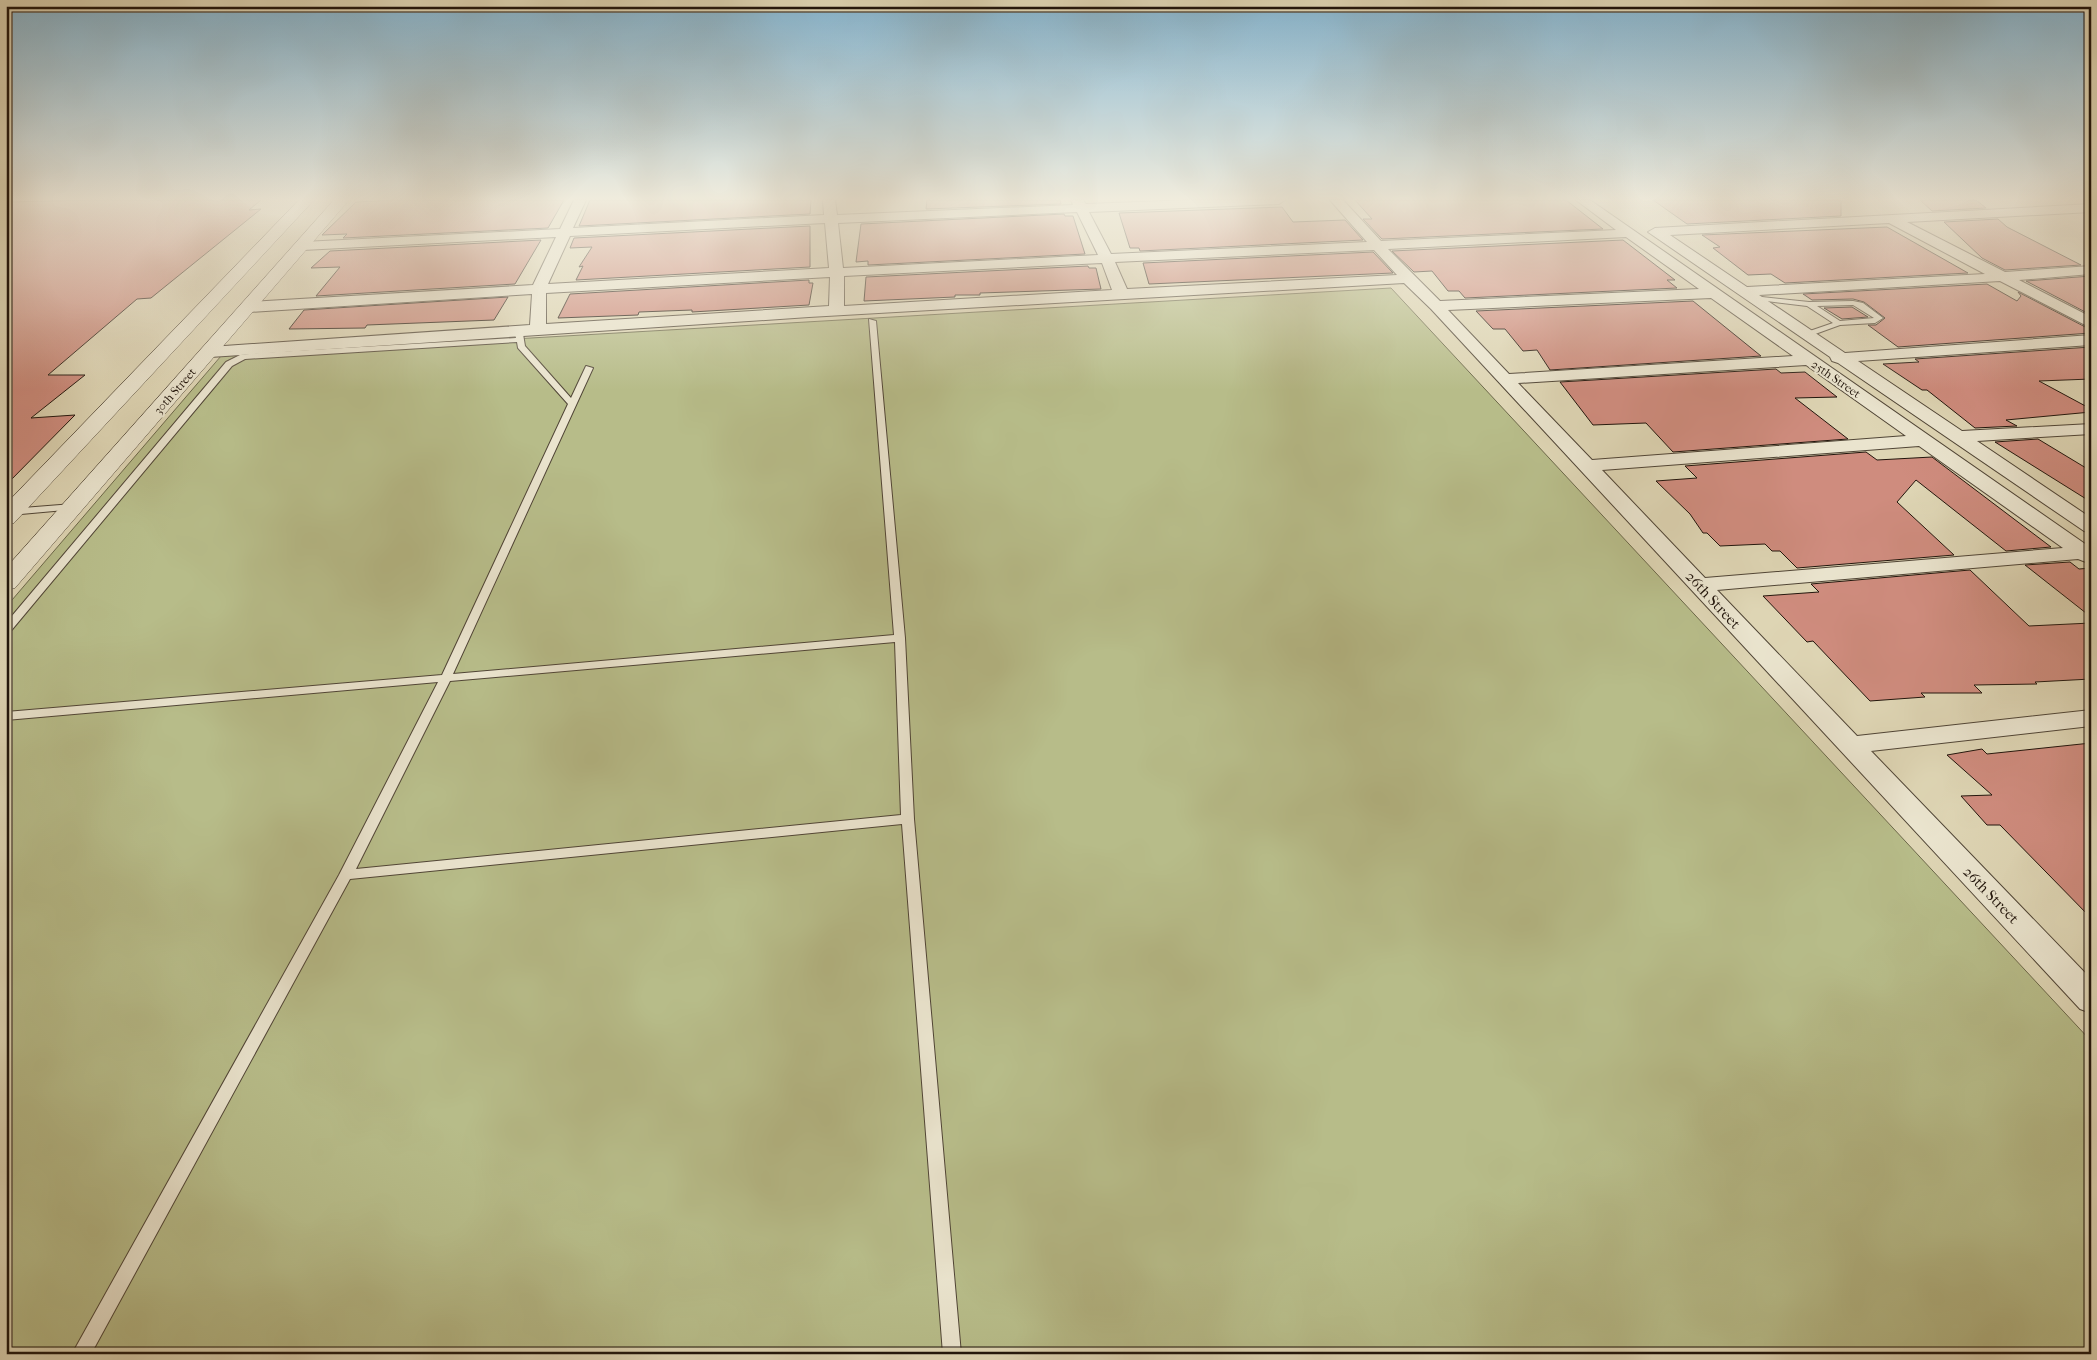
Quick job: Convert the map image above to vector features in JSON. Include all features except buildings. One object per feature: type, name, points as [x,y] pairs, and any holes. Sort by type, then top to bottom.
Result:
[{"type":"street","points":[[8,514],[247,263]]},
{"type":"street","name":"30th Street","points":[[6,582],[287,263]]},
{"type":"street","points":[[538,328],[539,288],[551,263]]},
{"type":"street","points":[[836,263],[836,311]]},
{"type":"street","points":[[249,307],[539,288],[997,263]]},
{"type":"street","points":[[1109,263],[1121,293]]},
{"type":"street","name":"26th Street","points":[[1393,263],[1436,306],[1848,745],[2080,976],[2091,1000]]},
{"type":"street","name":"25th Street","points":[[1672,263],[2087,555]]},
{"type":"street","name":"25th Street","points":[[1702,263],[2091,527]]},
{"type":"street","points":[[1975,263],[2091,324]]},
{"type":"street","points":[[1748,295],[2091,270]]},
{"type":"street","points":[[210,352],[520,335],[538,328],[1121,293],[1408,280]]},
{"type":"street","points":[[1436,306],[1715,294]]},
{"type":"street","points":[[1843,359],[2091,340]]},
{"type":"street","points":[[1503,379],[1810,360]]},
{"type":"street","points":[[1958,437],[2091,429]]},
{"type":"street","points":[[1585,466],[1922,440]]},
{"type":"street","points":[[1699,585],[2087,555]]},
{"type":"street","points":[[1848,745],[2091,718]]},
{"type":"lane","points":[[1748,295],[1809,304],[1853,303],[1860,305],[1879,318],[1875,321],[1839,323],[1806,335]]},
{"type":"lane","points":[[1809,304],[1839,323]]},
{"type":"lane","points":[[872,321],[900,638],[908,819],[952,1354]]},
{"type":"lane","points":[[6,630],[229,364],[236,360],[259,355],[520,335],[521,346],[572,404]]},
{"type":"lane","points":[[81,1354],[346,874],[446,677],[589,368]]},
{"type":"lane","points":[[8,514],[73,507]]},
{"type":"lane","points":[[6,716],[900,638]]},
{"type":"lane","points":[[346,874],[908,819]]},
{"type":"green space","points":[[1391,288],[2091,1041],[2091,1354],[6,1354],[6,607],[221,356]]}]
